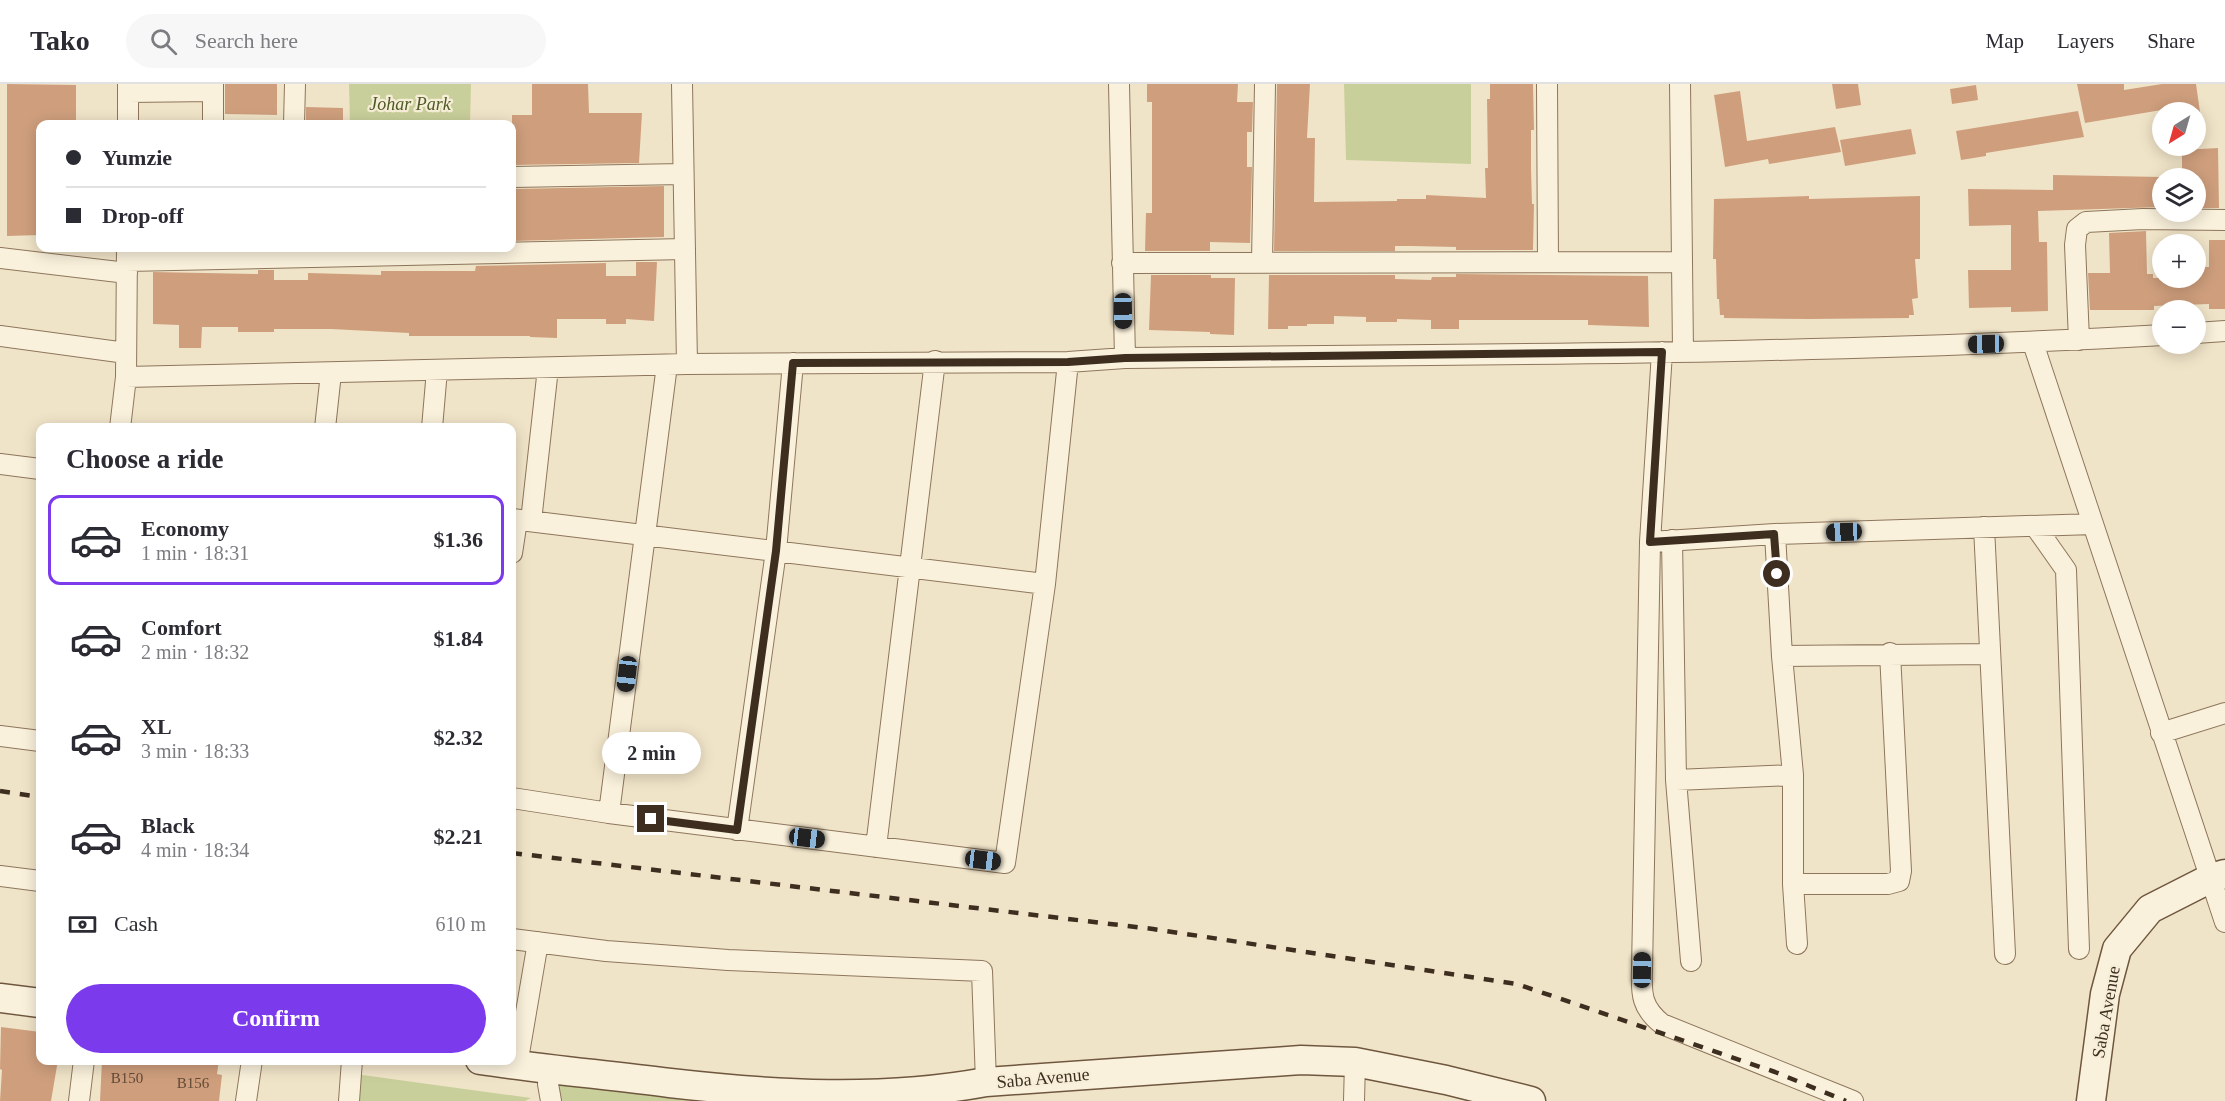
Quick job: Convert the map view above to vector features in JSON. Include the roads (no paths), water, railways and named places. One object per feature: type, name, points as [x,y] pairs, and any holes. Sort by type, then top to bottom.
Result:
[{"type":"main road","name":"Saba Avenue","points":[[2091,1101],[2105,994],[2117,949],[2150,909],[2218,876]]},
{"type":"main road","points":[[0,998],[36,1002]]},
{"type":"main road","name":"Saba Avenue","points":[[517,1065],[775,1098],[867,1098],[957,1095],[986,1082],[1301,1060],[1355,1062],[1446,1080],[1531,1101]]},
{"type":"street","points":[[294,84],[294,120]]},
{"type":"street","points":[[682,84],[687,364]]},
{"type":"street","points":[[1119,84],[1125,358]]},
{"type":"street","points":[[1262,263],[1265,84]]},
{"type":"street","points":[[1547,84],[1548,262]]},
{"type":"street","points":[[1680,84],[1680,262],[1683,351]]},
{"type":"street","points":[[128,120],[128,88],[213,88],[213,120]]},
{"type":"street","points":[[516,177],[683,174]]},
{"type":"street","points":[[2079,340],[2075,245],[2077,229],[2086,222],[2143,219],[2225,220]]},
{"type":"street","points":[[0,258],[127,260],[686,249]]},
{"type":"street","points":[[121,423],[126,377],[127,260]]},
{"type":"street","points":[[1122,263],[1680,262]]},
{"type":"street","points":[[2206,332],[2225,331]]},
{"type":"street","points":[[0,336],[126,353]]},
{"type":"street","points":[[126,377],[687,364],[1068,362],[1125,358],[1662,352],[2033,343],[2152,336]]},
{"type":"street","points":[[2033,343],[2161,733],[2218,876],[2225,922]]},
{"type":"street","points":[[1662,352],[1650,542],[1641,980],[1644,1003],[1650,1015],[1662,1024],[1853,1101]]},
{"type":"street","points":[[876,847],[935,361]]},
{"type":"street","points":[[516,799],[737,830],[1005,863],[1045,584],[1068,362]]},
{"type":"street","points":[[737,830],[776,551],[793,363]]},
{"type":"street","points":[[609,813],[667,365]]},
{"type":"street","points":[[516,536],[548,368]]},
{"type":"street","points":[[432,423],[437,370]]},
{"type":"street","points":[[326,423],[331,373]]},
{"type":"street","points":[[0,464],[36,468]]},
{"type":"street","points":[[520,520],[1045,584]]},
{"type":"street","points":[[1650,542],[1774,534],[2094,524]]},
{"type":"street","points":[[2035,526],[2066,570],[2079,949]]},
{"type":"street","points":[[1984,527],[2005,954]]},
{"type":"street","points":[[1774,534],[1793,776],[1793,884],[1797,944]]},
{"type":"street","points":[[1672,540],[1677,780],[1691,961]]},
{"type":"street","points":[[1793,884],[1888,884],[1899,881],[1901,872],[1890,654]]},
{"type":"street","points":[[1782,656],[1990,654]]},
{"type":"street","points":[[2161,733],[2225,713]]},
{"type":"street","points":[[0,736],[36,740]]},
{"type":"street","points":[[1677,780],[1793,776]]},
{"type":"street","points":[[0,876],[36,880]]},
{"type":"street","points":[[516,939],[606,951],[728,960],[982,971],[986,1082]]},
{"type":"street","points":[[517,1065],[538,942]]},
{"type":"street","points":[[1354,1101],[1355,1062]]},
{"type":"street","points":[[79,1101],[83,1065]]},
{"type":"street","points":[[246,1101],[251,1065]]},
{"type":"street","points":[[349,1101],[352,1065]]},
{"type":"street","points":[[549,1069],[548,1084],[551,1101]]},
{"type":"railway","points":[[0,791],[36,796]]},
{"type":"railway","points":[[516,853],[1153,929],[1517,984],[1775,1072],[1846,1101]]},
{"type":"park label","name":"Johar Park","points":[[410,104]]}]
